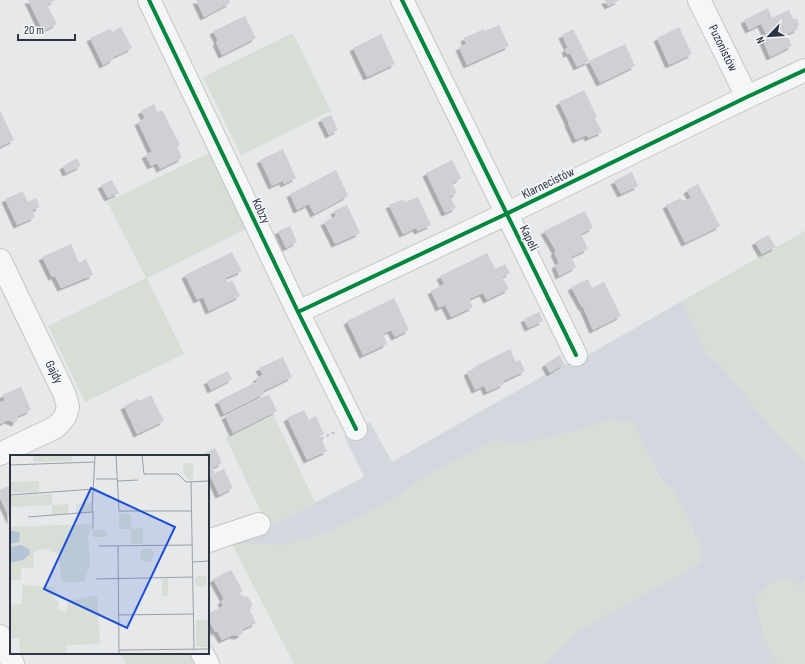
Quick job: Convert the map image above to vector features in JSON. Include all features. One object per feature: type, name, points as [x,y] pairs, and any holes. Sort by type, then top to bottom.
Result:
[{"type":"street","name":"Kobzy","points":[[149,0],[298,312],[349,429]]},
{"type":"street","name":"Kapeli","points":[[402,0],[576,355]]},
{"type":"street","name":"Puzonistów","points":[[699,0],[747,97]]},
{"type":"street","name":"Klarnecistów","points":[[298,312],[805,70]]},
{"type":"street","name":"Gajdy","points":[[0,260],[65,395],[68,407],[65,416],[56,427],[0,454]]},
{"type":"street","points":[[209,541],[260,524]]},
{"type":"street","points":[[0,632],[10,628]]},
{"type":"street","points":[[0,636],[13,664]]},
{"type":"street","points":[[203,654],[208,664]]},
{"type":"path","points":[[321,439],[349,429]]},
{"type":"shaded area","points":[[293,33],[331,111],[241,155],[203,77]]},
{"type":"shaded area","points":[[209,153],[246,229],[147,278],[184,354],[85,402],[48,326],[146,278],[107,202]]},
{"type":"shaded area","points":[[805,231],[805,463],[760,414],[719,363],[708,356],[682,301]]},
{"type":"shaded area","points":[[682,301],[708,356],[719,363],[760,414],[805,463],[805,579],[801,589],[792,581],[762,633],[778,664],[544,664],[579,630],[700,563],[699,544],[686,514],[674,493],[659,476],[632,423],[609,420],[588,428],[517,445],[497,440],[428,475],[391,501],[336,529],[287,545],[232,544],[364,477],[344,436],[370,422],[392,462],[564,364],[570,364],[588,355]]},
{"type":"shaded area","points":[[274,416],[315,502],[268,527],[226,438]]},
{"type":"shaded area","points":[[609,420],[633,423],[658,476],[674,493],[686,514],[699,544],[700,563],[579,630],[544,664],[294,664],[232,544],[287,545],[336,529],[391,501],[428,475],[498,440],[517,445],[588,428]]},
{"type":"shaded area","points":[[783,577],[792,581],[801,589],[805,579],[805,664],[778,664],[762,633],[756,599],[769,584]]},
{"type":"shaded area","points":[[121,654],[196,654],[201,664],[126,664]]},
{"type":"building","points":[[28,0],[56,0],[47,5],[57,24],[43,31]]},
{"type":"building","points":[[196,0],[229,0],[230,3],[204,17]]},
{"type":"building","points":[[605,0],[620,0],[608,6]]},
{"type":"building","points":[[768,8],[772,18],[789,10],[793,19],[797,19],[799,25],[797,27],[798,29],[787,34],[792,46],[770,57],[761,36],[766,34],[761,24],[749,30],[744,20]]},
{"type":"building","points":[[245,16],[256,38],[222,55],[213,31]]},
{"type":"building","points":[[499,25],[509,46],[467,65],[459,47],[466,44],[464,38],[484,29],[485,31]]},
{"type":"building","points":[[121,27],[132,48],[113,57],[114,59],[103,65],[90,38],[110,29],[112,32]]},
{"type":"building","points":[[679,27],[692,54],[669,65],[657,38]]},
{"type":"building","points":[[573,29],[589,61],[577,67],[570,53],[567,54],[565,49],[568,48],[562,35]]},
{"type":"building","points":[[381,34],[395,64],[367,77],[353,48]]},
{"type":"building","points":[[625,44],[635,66],[600,83],[589,61]]},
{"type":"building","points":[[584,90],[597,117],[595,118],[602,132],[588,138],[587,135],[576,140],[559,102]]},
{"type":"building","points":[[154,104],[157,112],[162,110],[180,145],[177,147],[182,158],[160,169],[157,163],[151,166],[145,155],[152,152],[138,122],[145,118],[141,111]]},
{"type":"building","points":[[0,110],[14,140],[0,147]]},
{"type":"building","points":[[331,115],[338,130],[329,135],[321,119]]},
{"type":"building","points":[[283,149],[296,178],[284,184],[283,181],[272,186],[260,160]]},
{"type":"building","points":[[77,158],[81,166],[66,173],[63,166]]},
{"type":"building","points":[[452,160],[461,178],[452,183],[457,193],[450,196],[456,208],[445,213],[426,173]]},
{"type":"building","points":[[336,170],[348,196],[314,214],[309,204],[297,210],[290,194]]},
{"type":"building","points":[[632,172],[638,186],[621,194],[614,181]]},
{"type":"building","points":[[112,180],[119,193],[108,198],[101,185]]},
{"type":"building","points":[[698,184],[720,226],[685,243],[666,205],[681,198],[683,201],[691,198],[687,190]]},
{"type":"building","points":[[23,191],[28,202],[36,198],[40,207],[32,210],[35,217],[17,225],[5,199]]},
{"type":"building","points":[[418,197],[431,225],[418,231],[416,228],[403,234],[389,205],[404,199],[405,202]]},
{"type":"building","points":[[347,205],[360,233],[335,244],[324,222],[336,216],[334,211]]},
{"type":"building","points":[[585,211],[593,228],[581,234],[588,249],[571,257],[576,267],[559,276],[555,265],[559,263],[554,252],[556,251],[544,231]]},
{"type":"building","points":[[290,226],[297,242],[286,248],[278,231]]},
{"type":"building","points":[[768,235],[776,247],[762,254],[755,242]]},
{"type":"building","points":[[71,244],[79,263],[86,259],[93,275],[61,288],[55,276],[52,277],[42,257]]},
{"type":"building","points":[[232,252],[242,271],[225,278],[228,283],[232,280],[240,296],[209,311],[203,297],[197,300],[185,275]]},
{"type":"building","points":[[487,253],[495,269],[505,264],[510,273],[502,277],[509,289],[487,300],[483,293],[469,299],[473,307],[451,317],[445,305],[439,308],[431,291],[444,284],[440,276]]},
{"type":"building","points":[[588,279],[592,288],[604,282],[621,316],[593,330],[583,307],[571,287]]},
{"type":"building","points":[[394,298],[409,330],[395,337],[391,330],[383,334],[387,344],[363,355],[347,321]]},
{"type":"building","points":[[539,312],[543,321],[528,328],[524,319]]},
{"type":"building","points":[[510,349],[516,362],[520,360],[525,371],[503,381],[504,384],[487,392],[484,386],[475,390],[467,372]]},
{"type":"building","points":[[560,355],[564,364],[550,373],[545,364]]},
{"type":"building","points":[[283,357],[292,377],[263,391],[264,394],[224,414],[218,401],[258,381],[256,378],[263,375],[259,368]]},
{"type":"building","points":[[228,371],[232,379],[211,390],[207,381]]},
{"type":"building","points":[[21,387],[31,410],[18,416],[16,423],[8,420],[0,424],[0,403],[5,400],[2,395]]},
{"type":"building","points":[[269,394],[277,411],[233,433],[225,416]]},
{"type":"building","points":[[151,395],[164,421],[137,434],[124,406],[138,399],[139,401]]},
{"type":"building","points":[[304,410],[309,420],[316,416],[324,434],[320,436],[327,451],[307,460],[287,418]]},
{"type":"building","points":[[215,448],[222,463],[212,468],[215,473],[224,469],[233,488],[219,495],[209,473],[209,455],[201,455]]},
{"type":"building","points":[[9,486],[10,488],[10,519],[0,498],[0,490]]},
{"type":"building","points":[[231,570],[243,591],[240,592],[241,595],[248,597],[252,604],[250,611],[256,623],[243,629],[242,634],[238,636],[233,635],[222,640],[217,631],[215,632],[209,620],[209,613],[223,606],[221,601],[224,599],[213,579]]},
{"type":"cycle path","points":[[149,0],[298,312],[356,429]]},
{"type":"cycle path","points":[[402,0],[576,355]]},
{"type":"cycle path","points":[[298,312],[805,70]]}]
